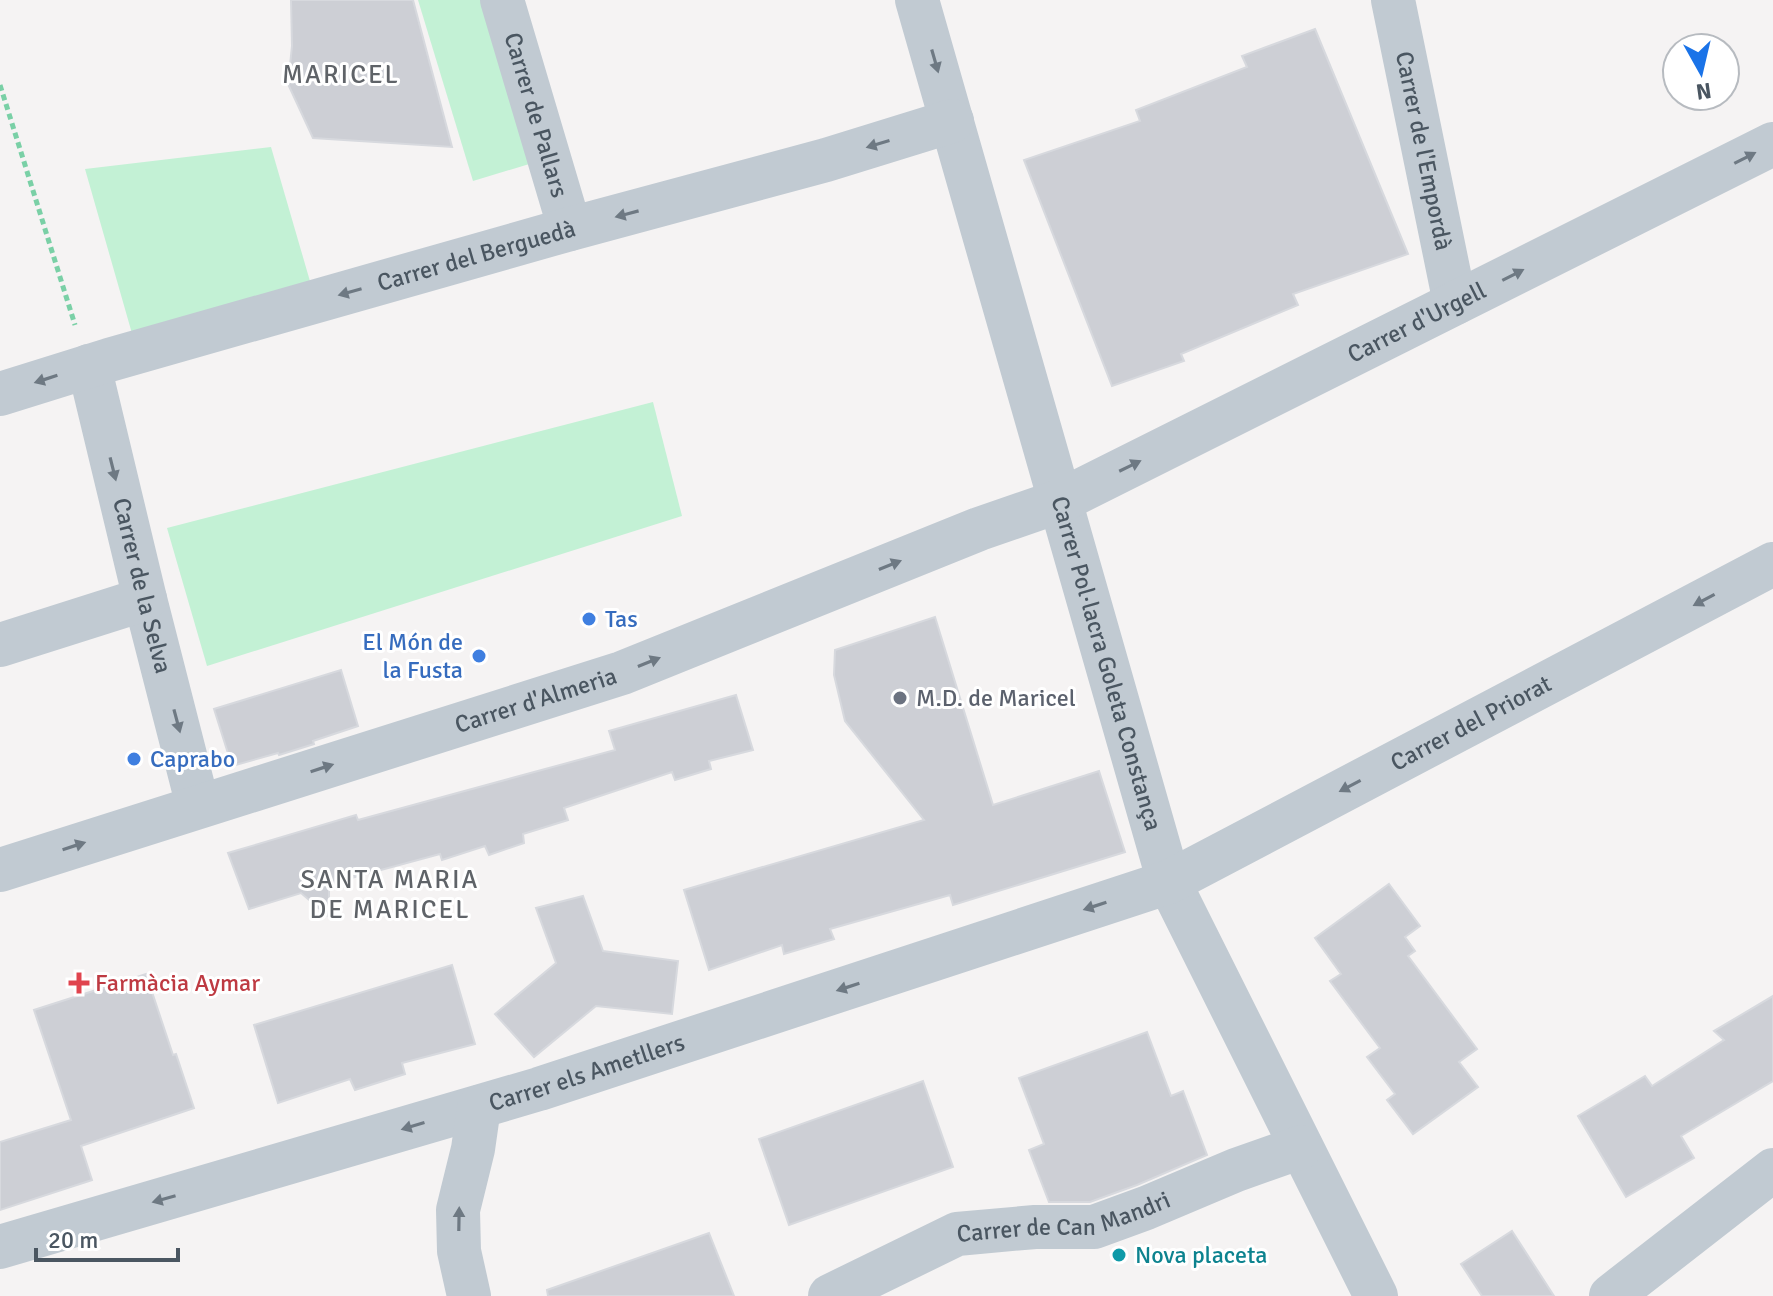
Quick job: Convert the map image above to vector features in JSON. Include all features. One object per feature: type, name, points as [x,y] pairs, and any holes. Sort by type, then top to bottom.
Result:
[{"type":"street","name":"Carrer de Pallars","points":[[502,0],[570,229]]},
{"type":"street","name":"Carrer Pol·lacra Goleta Constança","points":[[917,0],[1169,882],[1376,1296]]},
{"type":"street","name":"Carrer de l'Empordà","points":[[1393,0],[1455,303]]},
{"type":"street","name":"Carrer del Berguedà","points":[[0,394],[570,229],[826,160],[952,121]]},
{"type":"street","name":"Carrer d'Urgell","points":[[1060,501],[1773,144]]},
{"type":"street","name":"Carrer de la Selva","points":[[89,366],[198,806]]},
{"type":"street","name":"Carrer d'Almeria","points":[[0,870],[622,673],[979,529],[1060,501]]},
{"type":"street","name":"Carrer del Priorat","points":[[1169,882],[1773,564]]},
{"type":"street","points":[[0,645],[145,599]]},
{"type":"street","name":"Carrer els Ametllers","points":[[0,1247],[539,1089],[1169,882]]},
{"type":"street","points":[[469,1296],[459,1251],[458,1210],[473,1149],[479,1107]]},
{"type":"street","name":"Carrer de Can Mandri","points":[[830,1296],[957,1234],[1035,1227],[1094,1227],[1301,1147]]},
{"type":"street","points":[[1611,1296],[1773,1170]]},
{"type":"path","points":[[0,85],[89,366]]},
{"type":"green space","points":[[418,0],[502,0],[549,158],[473,181]]},
{"type":"green space","points":[[271,147],[314,295],[135,344],[85,169]]},
{"type":"green space","points":[[653,402],[682,516],[207,666],[167,528]]},
{"type":"building","points":[[291,0],[413,0],[452,147],[313,138],[288,84],[292,46]]},
{"type":"building","points":[[1315,29],[1408,254],[1293,294],[1298,305],[1181,354],[1184,361],[1112,386],[1024,160],[1140,121],[1136,110],[1247,67],[1242,56]]},
{"type":"building","points":[[935,617],[993,805],[1099,771],[1125,852],[953,905],[950,895],[830,929],[834,939],[784,954],[782,945],[709,970],[684,890],[924,820],[845,721],[834,675],[835,650]]},
{"type":"building","points":[[341,670],[358,726],[313,741],[314,744],[232,766],[214,709]]},
{"type":"building","points":[[736,695],[753,750],[709,761],[711,769],[675,780],[672,772],[564,808],[568,820],[523,834],[524,843],[489,855],[485,846],[442,860],[440,854],[329,884],[329,917],[301,893],[249,909],[228,853],[356,815],[358,820],[615,750],[609,731]]},
{"type":"building","points":[[1389,884],[1420,926],[1405,937],[1415,951],[1408,956],[1477,1049],[1459,1062],[1478,1087],[1413,1134],[1387,1100],[1395,1094],[1367,1057],[1380,1048],[1330,981],[1341,974],[1315,938]]},
{"type":"building","points":[[583,896],[603,951],[678,961],[672,1014],[596,1006],[534,1057],[495,1014],[556,963],[536,908]]},
{"type":"building","points":[[452,965],[475,1044],[402,1063],[405,1074],[355,1090],[350,1079],[278,1103],[254,1025]]},
{"type":"building","points":[[146,974],[194,1108],[81,1146],[92,1180],[0,1210],[0,1142],[71,1120],[34,1010]]},
{"type":"building","points":[[1773,996],[1773,1081],[1681,1136],[1694,1158],[1626,1197],[1578,1116],[1645,1076],[1652,1086],[1724,1040],[1714,1031]]},
{"type":"building","points":[[1147,1032],[1171,1096],[1183,1091],[1207,1155],[1090,1202],[1049,1202],[1029,1150],[1044,1144],[1019,1078]]},
{"type":"building","points":[[923,1081],[953,1167],[789,1225],[759,1139]]},
{"type":"building","points":[[1512,1231],[1554,1296],[1482,1296],[1461,1264]]},
{"type":"building","points":[[709,1233],[734,1296],[548,1296],[547,1290]]},
{"type":"place","name":"Tas","points":[[589,619]]},
{"type":"place","name":"El Món de la Fusta","points":[[479,656]]},
{"type":"place","name":"M.D. de Maricel","points":[[900,698]]},
{"type":"place","name":"Caprabo","points":[[134,759]]},
{"type":"place","name":"Farmàcia Aymar","points":[[79,983]]},
{"type":"place","name":"Nova placeta","points":[[1119,1255]]},
{"type":"district","name":"MARICEL","points":[[341,75]]},
{"type":"district","name":"SANTA MARIA DE MARICEL","points":[[390,895]]}]
